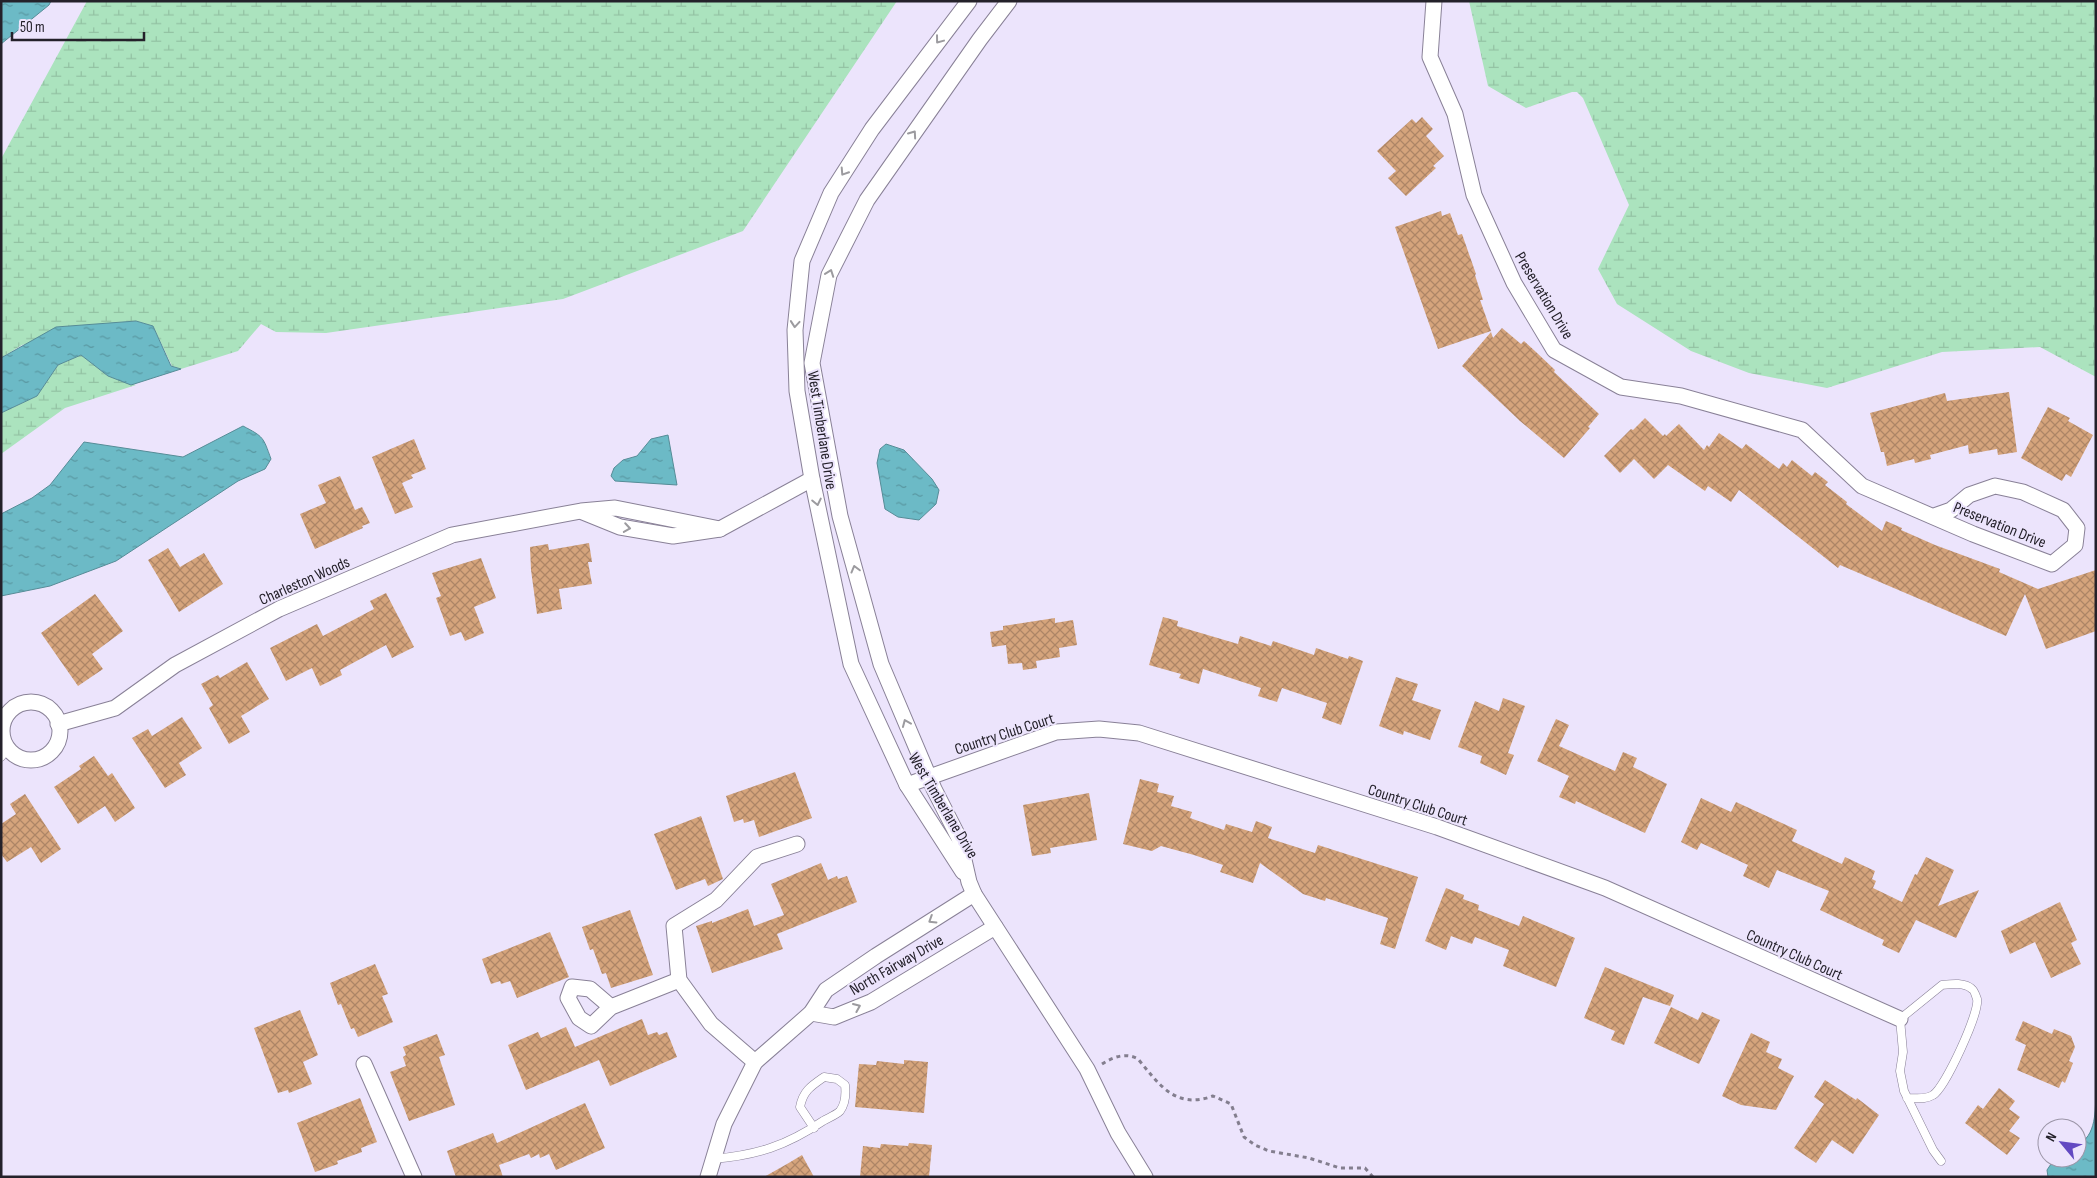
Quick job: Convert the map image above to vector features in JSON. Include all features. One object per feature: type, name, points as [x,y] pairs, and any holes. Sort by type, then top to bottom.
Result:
[{"type":"street","name":"West Timberlane Drive","points":[[969,1],[872,129],[831,193],[802,261],[795,330],[794,369],[812,479],[851,664],[907,785],[995,928],[1089,1072],[1118,1133],[1145,1177]]},
{"type":"street","name":"West Timberlane Drive","points":[[971,888],[959,838],[929,777],[881,664],[840,516],[812,363],[829,275],[867,200],[980,38],[1009,1]]},
{"type":"street","name":"Preservation Drive","points":[[1434,1],[1430,57],[1456,114],[1474,195],[1514,283],[1554,350],[1621,387],[1681,396],[1802,430],[1862,486],[1973,534],[2052,564],[2075,546],[2077,528],[2063,510],[2023,492],[1995,486],[1969,495],[1952,510],[1934,516]]},
{"type":"street","name":"Charleston Woods","points":[[58,724],[115,708],[175,665],[279,609],[452,535],[581,511],[616,508],[720,529],[812,479]]},
{"type":"street","points":[[28,702],[45,706],[52,712],[58,724],[59,739],[47,755],[38,759],[28,760],[4,753],[3,725],[12,710],[28,702]]},
{"type":"street","name":"Country Club Court","points":[[907,785],[1056,732],[1099,729],[1139,733],[1437,827],[1606,888],[1900,1020]]},
{"type":"street","points":[[754,1062],[711,1024],[679,980],[674,926],[716,900],[757,858],[797,844]]},
{"type":"street","name":"North Fairway Drive","points":[[708,1177],[724,1124],[754,1062],[811,1013],[826,990],[971,888]]},
{"type":"street","name":"North Fairway Drive","points":[[811,1013],[834,1017],[871,1002],[995,928]]},
{"type":"street","points":[[611,1007],[679,980]]},
{"type":"street","points":[[364,1064],[414,1177]]},
{"type":"street","name":"West Timberlane Drive","points":[[1118,1133],[1119,1150],[1133,1177]]},
{"type":"lane","points":[[1907,1098],[1925,1098],[1934,1095],[1940,1089],[1951,1070],[1974,1016],[1977,1000],[1972,989],[1965,985],[1942,985],[1900,1020],[1903,1052],[1900,1071],[1904,1091],[1907,1098],[1933,1150],[1941,1161]]},
{"type":"lane","points":[[714,1159],[744,1156],[766,1151],[814,1128],[840,1110],[846,1097],[845,1085],[837,1079],[824,1077],[810,1086],[802,1095],[800,1107],[814,1128]]},
{"type":"path","points":[[1089,1072],[1118,1056],[1132,1056],[1138,1059],[1167,1092],[1177,1097],[1202,1100],[1213,1096],[1231,1104],[1244,1137],[1255,1145],[1269,1151],[1309,1158],[1340,1168],[1365,1168],[1373,1177]]},
{"type":"green space","points":[[87,1],[897,1],[743,231],[563,299],[326,333],[276,332],[261,324],[238,351],[181,369],[172,366],[153,326],[136,321],[114,323],[22,345],[1,358],[1,159]]},
{"type":"green space","points":[[1469,1],[2096,1],[2096,377],[2040,347],[1942,352],[1827,388],[1749,373],[1691,351],[1617,304],[1598,269],[1629,205],[1583,98],[1577,92],[1572,92],[1526,108],[1488,86]]},
{"type":"green space","points":[[81,355],[108,376],[136,385],[65,408],[1,454],[1,413],[37,396],[58,365]]},
{"type":"water","points":[[1,1],[51,1],[49,5],[1,44]]},
{"type":"water","points":[[136,321],[153,326],[171,366],[181,369],[131,385],[108,376],[81,355],[58,365],[37,396],[1,413],[1,358],[56,327]]},
{"type":"water","points":[[243,426],[262,438],[271,459],[265,469],[238,481],[116,561],[50,586],[1,596],[1,514],[32,498],[50,485],[84,442],[183,457]]},
{"type":"water","points":[[668,435],[677,485],[615,481],[611,476],[614,468],[623,460],[637,456],[651,439]]},
{"type":"water","points":[[886,444],[904,450],[932,479],[939,490],[936,504],[919,520],[898,517],[885,509],[877,463],[880,449]]},
{"type":"water","points":[[2096,1091],[2096,1177],[2048,1177],[2048,1168],[2087,1168],[2087,1136],[2092,1129]]},
{"type":"building","points":[[1422,117],[1433,129],[1426,136],[1444,156],[1433,166],[1436,168],[1406,196],[1388,178],[1396,171],[1377,151],[1412,119],[1416,123]]},
{"type":"building","points":[[1441,211],[1442,216],[1450,213],[1458,235],[1462,234],[1476,274],[1483,300],[1480,300],[1491,331],[1438,349],[1395,227]]},
{"type":"building","points":[[1502,328],[1521,344],[1524,341],[1599,414],[1588,427],[1590,428],[1564,458],[1520,421],[1462,366],[1491,332],[1493,338]]},
{"type":"building","points":[[2009,392],[2017,452],[1998,455],[1997,449],[1969,454],[1968,445],[1930,455],[1931,459],[1915,463],[1914,459],[1887,466],[1870,413],[1945,393],[1947,401]]},
{"type":"building","points":[[2048,407],[2070,418],[2068,421],[2093,435],[2071,477],[2066,474],[2062,481],[2021,458]]},
{"type":"building","points":[[1645,418],[1663,436],[1665,434],[1666,436],[1679,424],[1704,450],[1707,445],[1709,447],[1719,433],[1742,449],[1746,444],[1779,469],[1783,463],[1787,467],[1792,460],[1812,476],[1815,472],[1828,482],[1825,485],[1847,502],[1846,504],[1882,531],[1886,521],[1935,545],[2000,569],[1999,572],[2038,589],[2096,570],[2096,631],[2046,649],[2025,594],[2006,636],[1840,565],[1838,568],[1739,490],[1731,502],[1708,486],[1705,491],[1668,465],[1654,479],[1634,459],[1620,473],[1604,456]]},
{"type":"building","points":[[414,439],[426,469],[411,475],[413,478],[402,483],[413,507],[395,514],[372,457]]},
{"type":"building","points":[[340,476],[355,510],[362,507],[370,523],[362,526],[363,528],[315,549],[300,514],[326,503],[318,485]]},
{"type":"building","points":[[589,543],[592,562],[588,562],[592,584],[559,589],[562,609],[537,614],[530,547],[548,544],[549,550]]},
{"type":"building","points":[[168,548],[180,567],[204,553],[223,584],[179,612],[148,560]]},
{"type":"building","points":[[481,558],[496,598],[474,607],[484,633],[465,641],[461,632],[450,636],[436,598],[441,596],[432,573]]},
{"type":"building","points":[[386,593],[414,647],[392,658],[386,645],[340,670],[342,675],[320,686],[312,668],[286,681],[270,648],[317,624],[323,636],[374,609],[370,601]]},
{"type":"building","points":[[95,594],[123,631],[92,654],[103,669],[78,686],[41,633]]},
{"type":"building","points":[[1163,617],[1178,621],[1177,626],[1238,644],[1240,636],[1271,646],[1273,641],[1314,655],[1316,648],[1348,659],[1349,656],[1363,661],[1341,725],[1322,718],[1327,703],[1282,688],[1277,702],[1258,696],[1261,688],[1203,669],[1199,684],[1179,678],[1181,674],[1149,665]]},
{"type":"building","points":[[1055,618],[1055,623],[1073,620],[1077,645],[1059,648],[1060,657],[1036,661],[1037,668],[1023,670],[1022,663],[1008,664],[1006,645],[992,647],[990,632],[1003,630],[1003,626]]},
{"type":"building","points":[[247,662],[269,699],[241,716],[250,732],[229,744],[209,708],[213,705],[201,684],[218,675],[220,678]]},
{"type":"building","points":[[1396,677],[1418,684],[1412,700],[1441,710],[1430,740],[1404,731],[1403,735],[1379,726]]},
{"type":"building","points":[[1503,698],[1525,706],[1508,753],[1514,755],[1506,775],[1480,763],[1482,756],[1458,747],[1475,701],[1499,711]]},
{"type":"building","points":[[182,717],[202,748],[179,763],[186,775],[165,788],[132,738],[148,729],[152,736]]},
{"type":"building","points":[[1556,719],[1569,725],[1559,746],[1615,771],[1623,752],[1637,758],[1633,767],[1667,784],[1645,833],[1576,801],[1575,804],[1559,797],[1569,776],[1537,761]]},
{"type":"building","points":[[94,756],[108,776],[112,773],[135,808],[115,822],[105,806],[78,824],[54,787],[81,769],[79,766]]},
{"type":"building","points":[[795,772],[812,818],[759,837],[754,820],[744,823],[743,819],[734,822],[726,796]]},
{"type":"building","points":[[1140,779],[1159,784],[1157,792],[1174,796],[1171,806],[1192,812],[1190,818],[1224,830],[1226,824],[1252,832],[1256,821],[1272,827],[1268,838],[1315,853],[1318,845],[1418,877],[1395,949],[1380,944],[1388,918],[1326,898],[1325,901],[1303,894],[1260,863],[1253,883],[1220,872],[1223,865],[1194,855],[1161,846],[1152,851],[1123,844]]},
{"type":"building","points":[[1089,793],[1097,840],[1050,848],[1051,853],[1032,856],[1023,805]]},
{"type":"building","points":[[25,794],[61,849],[41,863],[31,847],[7,862],[1,854],[1,824],[16,814],[10,804]]},
{"type":"building","points":[[1701,798],[1731,812],[1736,802],[1797,830],[1792,841],[1842,864],[1845,857],[1875,871],[1872,879],[1876,881],[1873,888],[1902,902],[1915,874],[1917,875],[1926,857],[1954,870],[1938,906],[1979,890],[1956,938],[1916,920],[1899,953],[1882,945],[1884,940],[1820,910],[1829,891],[1777,870],[1769,888],[1743,876],[1748,865],[1701,843],[1697,850],[1681,842]]},
{"type":"building","points":[[701,816],[723,879],[708,886],[705,879],[676,890],[654,834]]},
{"type":"building","points":[[821,863],[828,880],[837,876],[838,879],[847,876],[857,902],[777,934],[783,949],[712,973],[696,926],[712,921],[712,923],[748,909],[754,926],[784,915],[771,884]]},
{"type":"building","points":[[1446,888],[1464,895],[1463,899],[1479,905],[1478,910],[1519,926],[1523,916],[1575,938],[1556,987],[1503,966],[1509,950],[1475,937],[1472,944],[1451,936],[1446,950],[1425,941]]},
{"type":"building","points":[[2060,902],[2077,940],[2071,943],[2081,964],[2051,978],[2035,942],[2010,954],[2001,931]]},
{"type":"building","points":[[630,910],[653,975],[611,988],[606,973],[602,974],[593,949],[590,950],[582,927]]},
{"type":"building","points":[[550,932],[569,977],[517,998],[510,981],[501,984],[500,981],[491,984],[482,959]]},
{"type":"building","points":[[375,964],[388,994],[382,996],[393,1022],[358,1037],[354,1028],[351,1029],[341,1004],[338,1005],[330,983]]},
{"type":"building","points":[[1605,967],[1674,995],[1670,1006],[1643,997],[1624,1045],[1611,1040],[1615,1031],[1584,1018]]},
{"type":"building","points":[[1671,1007],[1698,1020],[1702,1012],[1720,1020],[1699,1064],[1654,1043]]},
{"type":"building","points":[[300,1010],[318,1055],[303,1062],[312,1084],[289,1093],[288,1090],[278,1093],[254,1028]]},
{"type":"building","points":[[642,1019],[648,1035],[657,1032],[659,1035],[667,1032],[677,1057],[610,1086],[599,1060],[526,1090],[508,1045],[538,1032],[541,1038],[566,1027],[575,1047]]},
{"type":"building","points":[[2023,1021],[2052,1034],[2054,1029],[2071,1036],[2075,1047],[2069,1061],[2073,1063],[2065,1083],[2062,1081],[2059,1088],[2017,1070],[2026,1045],[2015,1040]]},
{"type":"building","points":[[1751,1033],[1770,1042],[1766,1052],[1782,1059],[1778,1068],[1794,1076],[1776,1110],[1741,1105],[1722,1096]]},
{"type":"building","points":[[437,1034],[445,1055],[439,1057],[455,1105],[409,1121],[390,1072],[406,1066],[403,1057],[406,1055],[403,1047]]},
{"type":"building","points":[[904,1060],[928,1062],[924,1113],[855,1107],[859,1064],[876,1065],[877,1061],[904,1064]]},
{"type":"building","points":[[1825,1080],[1856,1100],[1857,1098],[1879,1115],[1853,1154],[1832,1140],[1816,1163],[1794,1148],[1824,1104],[1814,1097]]},
{"type":"building","points":[[1999,1088],[2015,1101],[2009,1109],[2020,1117],[2009,1131],[2020,1138],[2007,1155],[1965,1123],[1978,1105],[1983,1109]]},
{"type":"building","points":[[360,1098],[377,1142],[361,1148],[362,1152],[337,1161],[338,1164],[315,1172],[297,1123]]},
{"type":"building","points":[[585,1103],[605,1148],[556,1170],[549,1154],[540,1158],[539,1154],[531,1158],[529,1154],[499,1165],[503,1177],[456,1177],[447,1151],[493,1133],[497,1143]]},
{"type":"building","points":[[909,1143],[932,1145],[929,1177],[860,1177],[863,1146],[880,1148],[881,1144],[908,1146]]},
{"type":"building","points":[[802,1155],[814,1177],[764,1177],[787,1164]]}]
